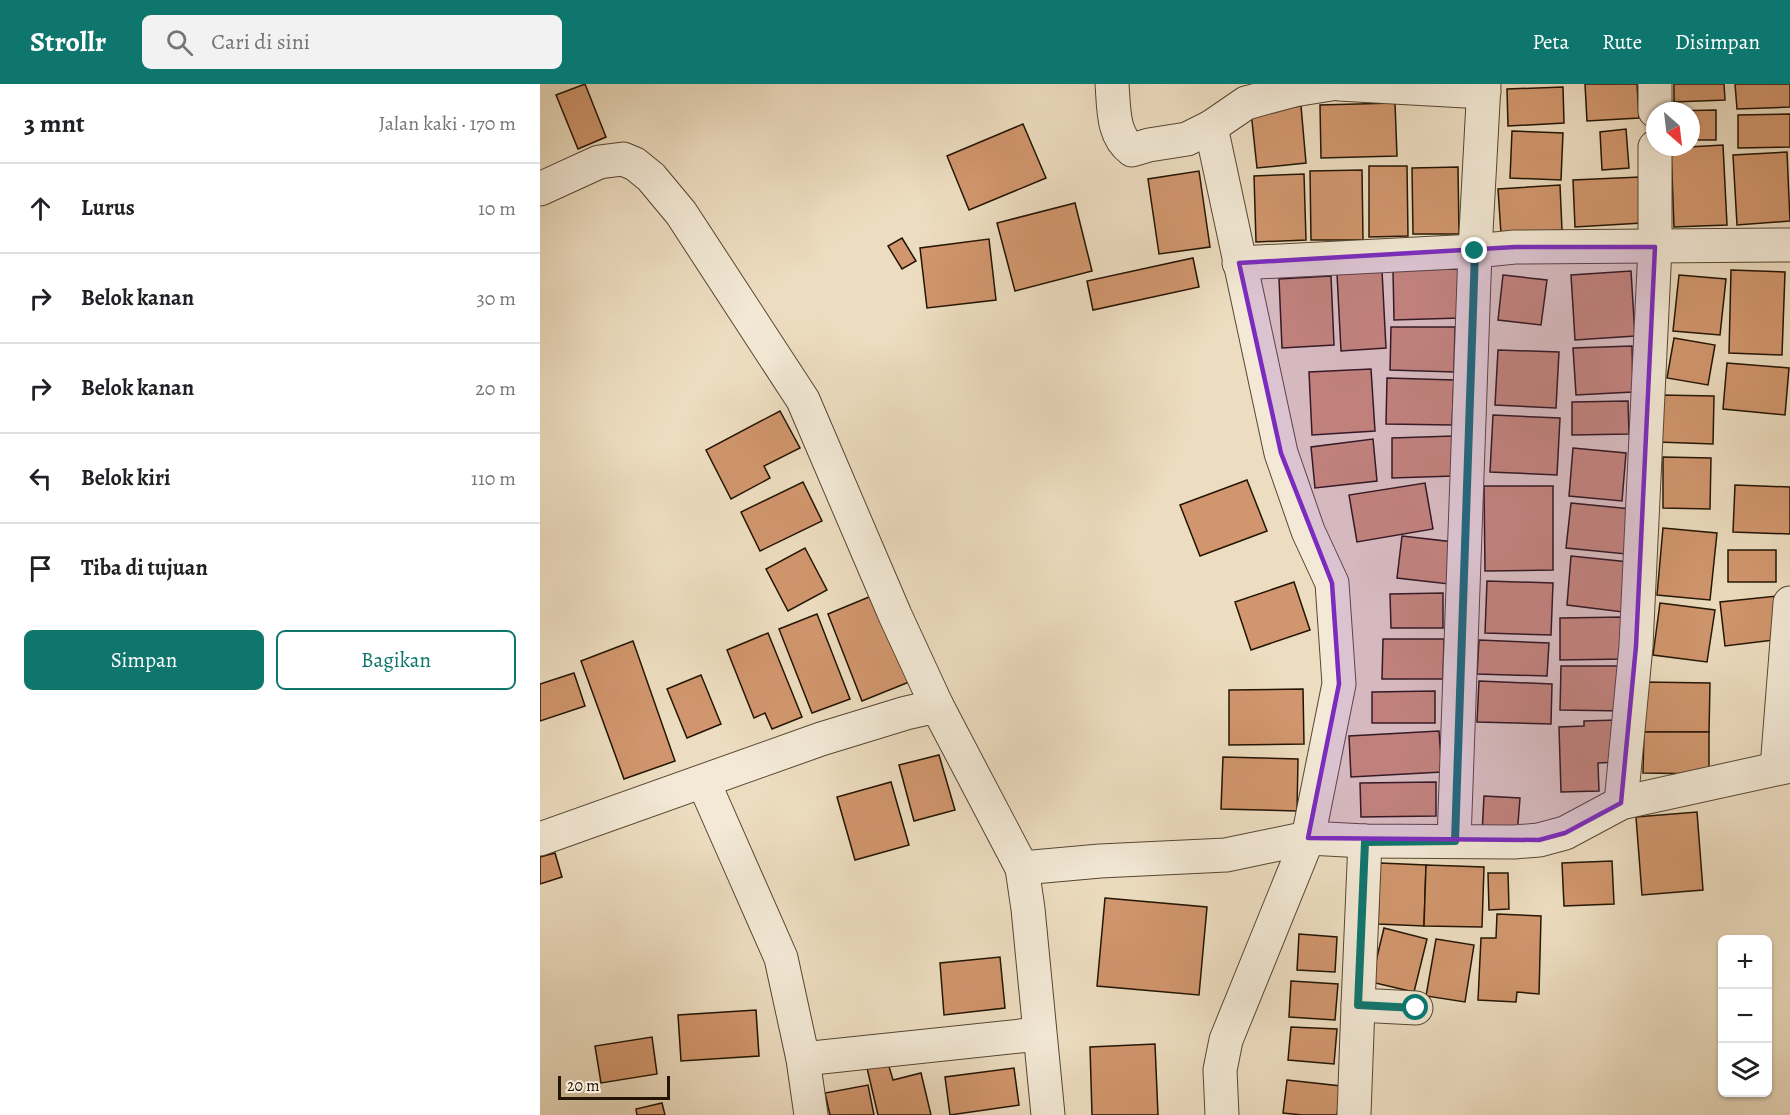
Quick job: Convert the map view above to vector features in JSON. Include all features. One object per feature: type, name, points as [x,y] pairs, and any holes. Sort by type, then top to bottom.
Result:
[{"type":"street","points":[[1112,84],[1117,132],[1123,143],[1132,150],[1187,139],[1211,127],[1246,103],[1294,90],[1331,84]]},
{"type":"street","points":[[1339,84],[1484,88],[1475,251],[1455,841]]},
{"type":"street","points":[[1655,84],[1655,102]]},
{"type":"street","points":[[1211,127],[1281,453],[1308,531],[1332,583],[1340,684],[1308,838],[1226,1040],[1220,1070],[1222,1115]]},
{"type":"street","points":[[1621,803],[1636,646],[1655,247],[1655,156]]},
{"type":"street","points":[[540,189],[599,162],[623,159],[651,177],[681,213],[803,400],[895,615],[937,706],[1022,868],[1048,1115]]},
{"type":"street","points":[[1239,263],[1515,248],[1790,245]]},
{"type":"street","points":[[1022,868],[1100,861],[1226,855],[1308,838],[1365,842],[1539,840],[1565,833],[1621,803],[1783,767],[1790,603]]},
{"type":"street","points":[[540,839],[842,733],[937,706]]},
{"type":"street","points":[[704,783],[781,958],[803,1059],[811,1115]]},
{"type":"street","points":[[1354,1115],[1365,842]]},
{"type":"street","points":[[1358,1005],[1416,1008]]},
{"type":"street","points":[[803,1059],[1039,1034]]},
{"type":"highlighted area","points":[[1515,247],[1655,247],[1636,646],[1621,803],[1565,833],[1539,840],[1308,838],[1339,684],[1332,583],[1281,453],[1239,263]]},
{"type":"building","points":[[585,84],[606,137],[578,149],[556,95]]},
{"type":"building","points":[[1585,84],[1637,84],[1639,118],[1587,121]]},
{"type":"building","points":[[1674,84],[1724,84],[1725,100],[1674,102]]},
{"type":"building","points":[[1735,84],[1790,84],[1790,107],[1737,109]]},
{"type":"building","points":[[1563,87],[1564,123],[1508,126],[1507,89]]},
{"type":"building","points":[[1395,103],[1397,156],[1321,158],[1320,105]]},
{"type":"building","points":[[1301,106],[1306,163],[1257,168],[1251,112]]},
{"type":"building","points":[[1700,110],[1716,110],[1716,140],[1700,140]]},
{"type":"building","points":[[1790,114],[1790,147],[1738,148],[1738,115]]},
{"type":"building","points":[[1023,124],[1046,178],[969,210],[947,156]]},
{"type":"building","points":[[1626,129],[1629,168],[1602,170],[1600,132]]},
{"type":"building","points":[[1512,131],[1563,133],[1561,180],[1510,178]]},
{"type":"building","points":[[1723,145],[1727,225],[1674,227],[1671,156],[1700,156],[1700,146]]},
{"type":"building","points":[[1787,152],[1790,221],[1737,225],[1733,155]]},
{"type":"building","points":[[1369,166],[1407,166],[1408,236],[1369,237]]},
{"type":"building","points":[[1458,167],[1459,234],[1413,234],[1412,168]]},
{"type":"building","points":[[1362,170],[1363,240],[1311,240],[1310,171]]},
{"type":"building","points":[[1199,171],[1210,247],[1159,254],[1148,179]]},
{"type":"building","points":[[1304,174],[1306,240],[1256,242],[1254,176]]},
{"type":"building","points":[[1640,177],[1642,223],[1575,227],[1573,180]]},
{"type":"building","points":[[1560,185],[1562,230],[1501,234],[1498,189]]},
{"type":"building","points":[[1075,203],[1092,271],[1015,291],[997,223]]},
{"type":"building","points":[[902,238],[916,261],[902,269],[888,246]]},
{"type":"building","points":[[989,239],[996,300],[927,308],[920,248]]},
{"type":"building","points":[[1193,258],[1199,287],[1093,310],[1087,281]]},
{"type":"building","points":[[1460,269],[1460,318],[1394,320],[1393,270]]},
{"type":"building","points":[[1731,270],[1785,272],[1782,355],[1729,353]]},
{"type":"building","points":[[1382,271],[1386,348],[1341,351],[1337,274]]},
{"type":"building","points":[[1631,271],[1635,336],[1575,340],[1571,275]]},
{"type":"building","points":[[1503,275],[1547,280],[1541,325],[1498,320]]},
{"type":"building","points":[[1679,275],[1726,279],[1720,335],[1673,331]]},
{"type":"building","points":[[1331,276],[1334,345],[1282,348],[1279,279]]},
{"type":"building","points":[[1391,327],[1455,327],[1454,372],[1390,370]]},
{"type":"building","points":[[1674,338],[1715,345],[1708,385],[1667,378]]},
{"type":"building","points":[[1632,346],[1633,392],[1576,395],[1573,348]]},
{"type":"building","points":[[1498,350],[1559,352],[1556,408],[1495,405]]},
{"type":"building","points":[[1727,363],[1789,368],[1785,415],[1723,409]]},
{"type":"building","points":[[1371,369],[1375,431],[1312,435],[1309,372]]},
{"type":"building","points":[[1387,378],[1454,380],[1452,425],[1386,424]]},
{"type":"building","points":[[1659,395],[1714,396],[1713,444],[1658,442]]},
{"type":"building","points":[[1628,401],[1629,434],[1572,435],[1572,402]]},
{"type":"building","points":[[780,411],[800,448],[764,466],[770,478],[731,499],[706,450]]},
{"type":"building","points":[[1493,415],[1560,418],[1557,475],[1490,472]]},
{"type":"building","points":[[1453,436],[1454,476],[1392,478],[1392,438]]},
{"type":"building","points":[[1373,439],[1377,481],[1315,488],[1311,447]]},
{"type":"building","points":[[1573,448],[1626,453],[1622,501],[1569,496]]},
{"type":"building","points":[[1663,457],[1711,458],[1710,509],[1663,508]]},
{"type":"building","points":[[1247,480],[1267,531],[1200,556],[1180,505]]},
{"type":"building","points":[[803,482],[822,521],[760,551],[741,512]]},
{"type":"building","points":[[1425,483],[1433,529],[1357,542],[1349,495]]},
{"type":"building","points":[[1735,485],[1790,487],[1790,534],[1733,532]]},
{"type":"building","points":[[1484,486],[1553,486],[1553,570],[1485,571]]},
{"type":"building","points":[[1571,503],[1631,509],[1626,554],[1566,548]]},
{"type":"building","points":[[1663,528],[1717,533],[1710,600],[1657,595]]},
{"type":"building","points":[[1402,536],[1454,542],[1449,584],[1397,578]]},
{"type":"building","points":[[805,548],[827,590],[788,611],[766,569]]},
{"type":"building","points":[[1728,550],[1776,550],[1776,582],[1728,582]]},
{"type":"building","points":[[1571,556],[1629,562],[1623,612],[1567,605]]},
{"type":"building","points":[[1487,581],[1553,583],[1551,635],[1485,633]]},
{"type":"building","points":[[1294,582],[1310,630],[1251,650],[1235,602]]},
{"type":"building","points":[[881,592],[914,680],[862,701],[828,614]]},
{"type":"building","points":[[1443,593],[1443,628],[1391,628],[1390,594]]},
{"type":"building","points":[[1777,596],[1782,639],[1725,646],[1720,602]]},
{"type":"building","points":[[1660,603],[1715,610],[1707,662],[1653,655]]},
{"type":"building","points":[[817,614],[850,699],[812,713],[779,629]]},
{"type":"building","points":[[1624,617],[1625,659],[1560,660],[1560,618]]},
{"type":"building","points":[[768,633],[802,717],[772,729],[765,713],[754,718],[727,650]]},
{"type":"building","points":[[1383,639],[1444,639],[1443,679],[1382,679]]},
{"type":"building","points":[[1479,640],[1549,643],[1547,676],[1477,674]]},
{"type":"building","points":[[633,641],[675,761],[624,779],[581,661]]},
{"type":"building","points":[[1561,666],[1625,666],[1624,711],[1560,710]]},
{"type":"building","points":[[574,673],[585,706],[540,721],[540,684]]},
{"type":"building","points":[[701,675],[721,724],[687,738],[667,689]]},
{"type":"building","points":[[1479,681],[1552,684],[1551,724],[1477,722]]},
{"type":"building","points":[[1644,682],[1710,683],[1709,732],[1644,732]]},
{"type":"building","points":[[1303,689],[1304,744],[1229,745],[1229,690]]},
{"type":"building","points":[[1435,691],[1435,723],[1372,723],[1372,692]]},
{"type":"building","points":[[1617,720],[1618,762],[1598,763],[1599,791],[1561,792],[1559,727],[1584,726],[1584,721]]},
{"type":"building","points":[[1439,731],[1442,772],[1351,777],[1349,736]]},
{"type":"building","points":[[1644,732],[1709,732],[1709,774],[1643,773]]},
{"type":"building","points":[[939,755],[955,810],[914,821],[899,765]]},
{"type":"building","points":[[1223,757],[1298,759],[1297,811],[1221,809]]},
{"type":"building","points":[[891,782],[909,845],[855,860],[837,797]]},
{"type":"building","points":[[1436,782],[1436,816],[1361,817],[1360,783]]},
{"type":"building","points":[[1484,796],[1520,798],[1517,836],[1482,834]]},
{"type":"building","points":[[1697,812],[1703,890],[1642,895],[1636,817]]},
{"type":"building","points":[[555,853],[562,877],[540,884],[540,857]]},
{"type":"building","points":[[1612,861],[1614,904],[1564,906],[1562,863]]},
{"type":"building","points":[[1380,863],[1426,865],[1424,926],[1378,924]]},
{"type":"building","points":[[1426,865],[1484,867],[1482,927],[1424,926]]},
{"type":"building","points":[[1488,873],[1508,873],[1509,909],[1489,910]]},
{"type":"building","points":[[1105,898],[1207,907],[1199,995],[1097,986]]},
{"type":"building","points":[[1497,914],[1541,916],[1539,994],[1517,992],[1516,1002],[1478,1000],[1481,938],[1496,938]]},
{"type":"building","points":[[1384,928],[1427,939],[1414,992],[1371,982]]},
{"type":"building","points":[[1299,934],[1337,937],[1335,972],[1297,970]]},
{"type":"building","points":[[1436,939],[1474,945],[1465,1002],[1426,996]]},
{"type":"building","points":[[1000,957],[1005,1008],[944,1015],[940,963]]},
{"type":"building","points":[[1291,981],[1338,984],[1335,1020],[1289,1017]]},
{"type":"building","points":[[756,1010],[759,1056],[681,1061],[678,1015]]},
{"type":"building","points":[[1291,1027],[1337,1029],[1334,1064],[1288,1060]]},
{"type":"building","points":[[652,1037],[657,1074],[601,1083],[595,1046]]},
{"type":"building","points":[[1155,1044],[1158,1115],[1092,1115],[1090,1047]]},
{"type":"building","points":[[888,1063],[893,1080],[921,1073],[931,1115],[878,1115],[867,1068]]},
{"type":"building","points":[[1014,1068],[1019,1105],[950,1115],[945,1077]]},
{"type":"building","points":[[1287,1080],[1341,1086],[1337,1115],[1283,1113]]},
{"type":"building","points":[[868,1085],[874,1115],[830,1115],[825,1093]]},
{"type":"building","points":[[662,1103],[665,1115],[637,1115],[636,1109]]},
{"type":"route","points":[[1416,1008],[1358,1005],[1365,842],[1455,841],[1475,251]]}]
